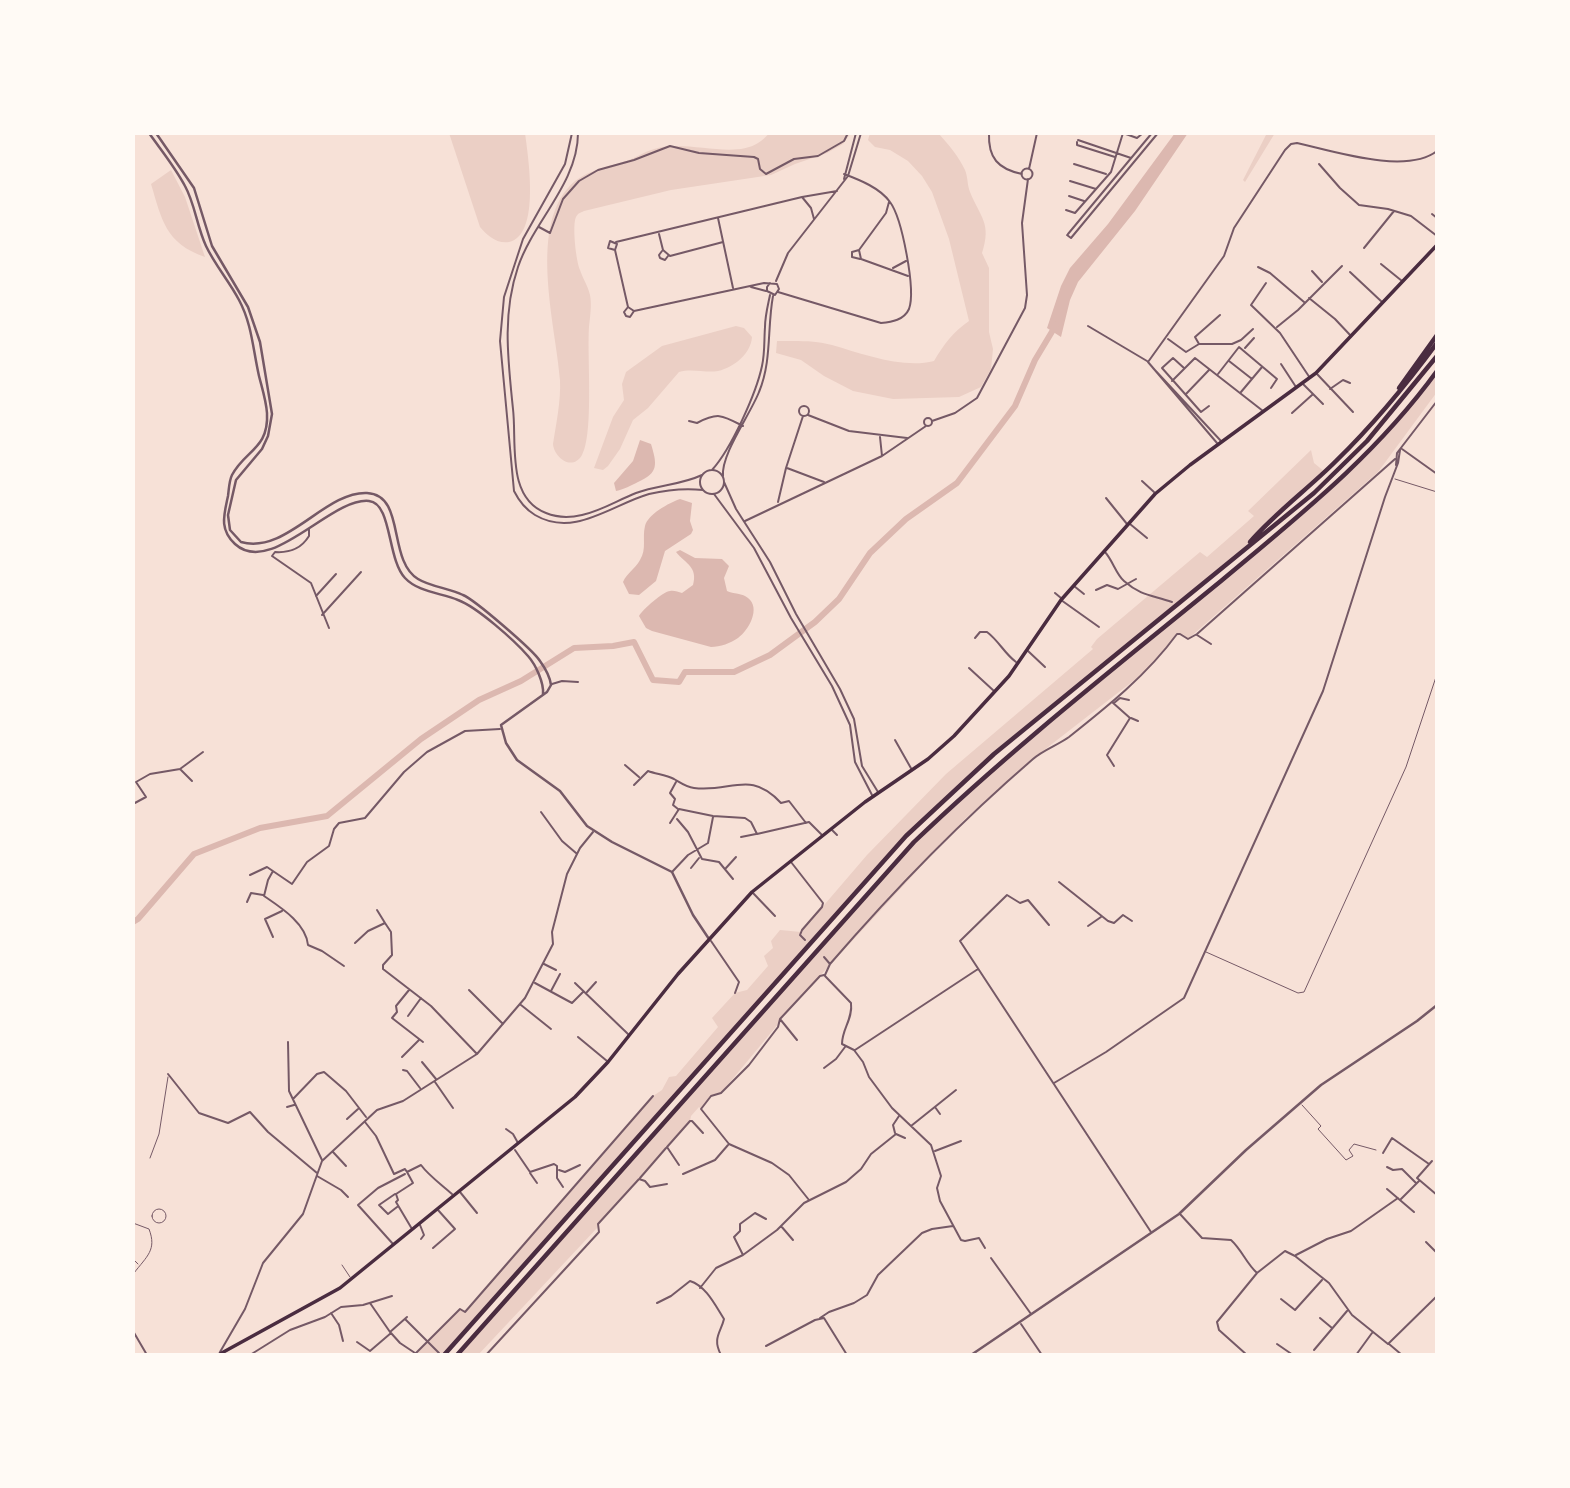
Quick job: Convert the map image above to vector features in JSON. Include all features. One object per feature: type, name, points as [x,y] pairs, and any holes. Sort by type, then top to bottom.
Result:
[{"type":"highway","points":[[1389,404],[1437,335]]},
{"type":"highway","points":[[1240,553],[1271,517],[1338,460],[1389,404],[1437,343]]},
{"type":"highway","points":[[441,1354],[906,836],[994,754],[1314,493],[1367,441],[1437,356]]},
{"type":"highway","points":[[457,1355],[914,842],[989,771],[1319,501],[1373,449],[1437,371]]},
{"type":"main road","points":[[218,1355],[334,1292],[352,1279],[575,1097],[608,1062],[628,1034],[752,892],[873,796],[941,750],[995,692],[1061,599],[1155,494],[1220,443],[1310,379],[1437,245]]},
{"type":"street","points":[[149,133],[185,186],[206,247],[245,313],[266,408],[266,425],[261,442],[230,481],[222,523],[227,535],[236,545],[253,551],[281,544],[352,503],[368,500],[377,503],[383,511],[393,556],[405,578],[417,587],[458,600],[474,609],[532,660],[543,686],[543,694]]},
{"type":"street","points":[[156,133],[194,188],[209,238],[248,307],[256,327],[272,406],[265,443],[236,480],[228,523],[236,538],[247,544],[270,540],[351,496],[370,493],[381,497],[391,508],[402,560],[410,573],[421,580],[467,597],[539,659],[550,677],[551,685]]},
{"type":"street","points":[[572,133],[568,157],[559,178],[523,239],[504,297],[500,341],[513,485],[517,496],[527,510],[557,523],[587,520],[648,495],[703,489],[714,494],[754,548],[791,618],[832,685],[850,725],[854,758],[873,796]]},
{"type":"street","points":[[578,133],[576,150],[564,180],[526,246],[517,270],[507,317],[507,351],[518,479],[523,494],[531,505],[557,516],[584,515],[637,492],[682,483],[712,470],[739,424],[762,367],[765,323],[771,295]]},
{"type":"street","points":[[538,226],[550,233],[562,200],[586,176],[665,147],[699,153],[754,157],[758,159],[762,172],[769,174],[794,159],[818,156],[844,141],[848,133]]},
{"type":"street","points":[[844,180],[856,133]]},
{"type":"street","points":[[775,283],[788,253],[848,176],[861,133]]},
{"type":"street","points":[[989,133],[991,150],[998,164],[1005,170],[1022,173]]},
{"type":"street","points":[[1029,169],[1037,133]]},
{"type":"street","points":[[1066,210],[1075,213],[1108,175],[1118,155],[1123,133],[1137,138],[1143,133]]},
{"type":"street","points":[[1152,133],[1067,235],[1071,238],[1158,133]]},
{"type":"street","points":[[1118,155],[1078,140],[1077,145],[1125,157],[1128,156],[1134,161]]},
{"type":"street","points":[[1148,362],[1224,256],[1234,228],[1291,144],[1386,161],[1422,159],[1437,151]]},
{"type":"street","points":[[168,159],[172,155]]},
{"type":"street","points":[[1125,157],[1131,165]]},
{"type":"street","points":[[1074,164],[1108,175]]},
{"type":"street","points":[[1320,164],[1359,205],[1416,218],[1437,236]]},
{"type":"street","points":[[1022,173],[1029,169]]},
{"type":"street","points":[[744,521],[882,456],[929,426],[932,421],[955,413],[977,398],[1024,308],[1027,295],[1022,223],[1028,180],[1033,174],[1029,169]]},
{"type":"street","points":[[1022,173],[1028,180]]},
{"type":"street","points":[[771,295],[778,292],[865,319],[888,322],[898,320],[908,309],[911,293],[907,260],[896,213],[889,201],[869,185],[844,174]]},
{"type":"street","points":[[559,178],[564,180]]},
{"type":"street","points":[[1070,181],[1096,189]]},
{"type":"street","points":[[615,250],[609,249],[610,241],[659,233],[802,197],[837,191]]},
{"type":"street","points":[[1069,196],[1085,201]]},
{"type":"street","points":[[802,197],[811,208],[815,220]]},
{"type":"street","points":[[889,201],[886,213],[859,250],[852,251],[852,257],[909,276]]},
{"type":"street","points":[[1364,248],[1394,211]]},
{"type":"street","points":[[886,213],[896,213]]},
{"type":"street","points":[[1432,214],[1437,218]]},
{"type":"street","points":[[718,218],[733,289]]},
{"type":"street","points":[[659,233],[663,250],[668,256]]},
{"type":"street","points":[[616,242],[615,250],[628,307],[634,311],[770,283],[779,287],[778,292]]},
{"type":"street","points":[[663,250],[659,255],[665,260],[668,256],[723,242]]},
{"type":"street","points":[[859,250],[861,259]]},
{"type":"street","points":[[892,269],[907,260]]},
{"type":"street","points":[[1381,264],[1403,281]]},
{"type":"street","points":[[1275,328],[1342,266]]},
{"type":"street","points":[[221,270],[225,267]]},
{"type":"street","points":[[1258,267],[1270,273],[1305,303]]},
{"type":"street","points":[[1312,271],[1323,283]]},
{"type":"street","points":[[1350,272],[1383,303]]},
{"type":"street","points":[[767,291],[770,283]]},
{"type":"street","points":[[1266,283],[1251,305],[1275,328],[1310,379]]},
{"type":"street","points":[[748,286],[767,291],[771,295],[765,376],[743,426],[723,462],[724,482],[728,495],[770,562],[851,713],[860,760],[878,793]]},
{"type":"street","points":[[1309,298],[1335,319],[1351,337]]},
{"type":"street","points":[[628,307],[624,312],[626,316],[631,317],[634,311]]},
{"type":"street","points":[[1199,344],[1195,337],[1220,316]]},
{"type":"street","points":[[1088,326],[1148,362],[1220,443]]},
{"type":"street","points":[[1167,338],[1184,352],[1199,344],[1232,344],[1253,329]]},
{"type":"street","points":[[1244,350],[1254,338]]},
{"type":"street","points":[[1217,375],[1238,347],[1278,379],[1271,388]]},
{"type":"street","points":[[1185,368],[1173,358],[1163,370],[1201,412],[1209,406]]},
{"type":"street","points":[[1172,381],[1195,359],[1265,412]]},
{"type":"street","points":[[1229,361],[1252,379]]},
{"type":"street","points":[[1281,364],[1298,388]]},
{"type":"street","points":[[1240,393],[1263,366]]},
{"type":"street","points":[[1185,395],[1210,370]]},
{"type":"street","points":[[1316,373],[1353,412]]},
{"type":"street","points":[[1330,389],[1343,380],[1350,383]]},
{"type":"street","points":[[1303,384],[1323,404]]},
{"type":"street","points":[[1292,413],[1313,394]]},
{"type":"street","points":[[1175,628],[1178,634],[1188,639],[1197,634],[1395,459],[1437,401]]},
{"type":"street","points":[[777,504],[803,416],[800,412],[803,407],[808,408],[808,415]]},
{"type":"street","points":[[689,421],[697,423],[716,415],[743,426]]},
{"type":"street","points":[[803,416],[808,415],[837,427],[880,436],[908,438]]},
{"type":"street","points":[[926,426],[925,419],[932,421]]},
{"type":"street","points":[[509,422],[515,421]]},
{"type":"street","points":[[880,436],[882,456]]},
{"type":"street","points":[[1054,1083],[1180,1003],[1206,952],[1319,700],[1401,449]]},
{"type":"street","points":[[1401,449],[1437,474]]},
{"type":"street","points":[[1395,459],[1396,466]]},
{"type":"street","points":[[719,460],[723,462]]},
{"type":"street","points":[[239,467],[244,471]]},
{"type":"street","points":[[786,468],[824,482]]},
{"type":"street","points":[[712,470],[723,476]]},
{"type":"street","points":[[702,475],[700,481],[703,489]]},
{"type":"street","points":[[1142,481],[1155,494]]},
{"type":"street","points":[[714,494],[722,489],[724,482]]},
{"type":"street","points":[[682,483],[683,490]]},
{"type":"street","points":[[1105,498],[1129,524],[1147,538]]},
{"type":"street","points":[[527,510],[531,505]]},
{"type":"street","points":[[584,515],[587,520]]},
{"type":"street","points":[[222,523],[228,523]]},
{"type":"street","points":[[299,526],[303,532]]},
{"type":"street","points":[[308,528],[309,536],[301,546],[290,552],[275,552],[272,556],[309,581],[329,628]]},
{"type":"street","points":[[1104,551],[1124,581],[1144,596],[1172,602]]},
{"type":"street","points":[[322,614],[361,572]]},
{"type":"street","points":[[316,596],[336,574]]},
{"type":"street","points":[[1096,590],[1106,586],[1118,589],[1136,579]]},
{"type":"street","points":[[1073,585],[1084,594]]},
{"type":"street","points":[[1055,593],[1099,627]]},
{"type":"street","points":[[975,638],[980,632],[987,632],[1006,654],[1018,663]]},
{"type":"street","points":[[825,976],[830,964],[966,818],[1039,754],[1067,738],[1113,702],[1178,634]]},
{"type":"street","points":[[1197,634],[1211,644]]},
{"type":"street","points":[[809,647],[814,645]]},
{"type":"street","points":[[1027,650],[1045,667]]},
{"type":"street","points":[[969,668],[995,692]]},
{"type":"street","points":[[578,682],[562,681],[551,685],[543,694],[503,722],[501,729],[506,743],[517,760],[560,791],[579,818],[594,831],[672,872],[693,915],[739,982],[735,993]]},
{"type":"street","points":[[1113,702],[1120,698],[1129,700]]},
{"type":"street","points":[[1113,702],[1130,718],[1138,721]]},
{"type":"street","points":[[1114,766],[1107,755],[1130,718]]},
{"type":"street","points":[[250,875],[265,867],[274,870],[292,884],[305,864],[331,843],[334,829],[339,823],[365,818],[404,772],[427,752],[465,731],[501,729]]},
{"type":"street","points":[[895,740],[912,771]]},
{"type":"street","points":[[133,804],[146,797],[136,782],[150,774],[180,769],[203,752]]},
{"type":"street","points":[[625,765],[640,778]]},
{"type":"street","points":[[180,769],[192,781]]},
{"type":"street","points":[[634,785],[648,771],[692,788],[713,790],[738,783],[763,787],[780,802],[789,801],[806,823]]},
{"type":"street","points":[[861,776],[865,773]]},
{"type":"street","points":[[676,781],[670,793],[675,799],[673,805],[679,809],[748,819],[757,834]]},
{"type":"street","points":[[670,824],[679,809]]},
{"type":"street","points":[[541,812],[562,841],[577,854]]},
{"type":"street","points":[[672,872],[688,855],[708,843],[713,816]]},
{"type":"street","points":[[677,819],[688,832],[700,857],[704,861],[719,862],[733,879]]},
{"type":"street","points":[[741,837],[806,823],[811,823],[822,836]]},
{"type":"street","points":[[831,829],[837,835]]},
{"type":"street","points":[[218,1355],[245,1309],[263,1263],[300,1218],[322,1161],[377,1110],[403,1101],[477,1054],[520,1004],[534,983],[553,944],[552,932],[565,880],[577,854],[594,831]]},
{"type":"street","points":[[691,868],[700,857]]},
{"type":"street","points":[[725,869],[736,858]]},
{"type":"street","points":[[790,861],[823,903],[802,930],[800,935],[805,940]]},
{"type":"street","points":[[264,896],[274,870]]},
{"type":"street","points":[[1059,881],[1113,923],[1123,915],[1132,921]]},
{"type":"street","points":[[752,892],[775,916]]},
{"type":"street","points":[[247,902],[251,893],[264,896],[283,910],[307,936],[307,945],[322,951],[344,966]]},
{"type":"street","points":[[1049,925],[1030,901],[1020,903],[1012,896],[1006,896],[960,941],[1151,1232]]},
{"type":"street","points":[[273,937],[265,919],[283,910]]},
{"type":"street","points":[[377,910],[391,932],[391,958],[383,965],[383,969],[422,998],[477,1054]]},
{"type":"street","points":[[1088,926],[1102,916]]},
{"type":"street","points":[[355,943],[368,931],[384,923]]},
{"type":"street","points":[[824,957],[830,964]]},
{"type":"street","points":[[543,964],[555,970]]},
{"type":"street","points":[[854,1050],[978,969]]},
{"type":"street","points":[[551,991],[560,974]]},
{"type":"street","points":[[809,1200],[789,1175],[767,1161],[729,1144],[701,1109],[711,1096],[721,1093],[749,1065],[778,1027],[780,1019],[820,976],[825,976]]},
{"type":"street","points":[[825,976],[851,1003],[851,1018],[842,1039],[845,1047]]},
{"type":"street","points":[[534,983],[572,1003],[596,982]]},
{"type":"street","points":[[575,983],[628,1034]]},
{"type":"street","points":[[409,989],[396,1006],[397,1012],[392,1018],[423,1042]]},
{"type":"street","points":[[469,989],[504,1025]]},
{"type":"street","points":[[408,1016],[422,998]]},
{"type":"street","points":[[520,1004],[551,1028]]},
{"type":"street","points":[[971,1355],[1180,1214],[1246,1150],[1339,1072],[1437,1004]]},
{"type":"street","points":[[780,1019],[797,1040]]},
{"type":"street","points":[[578,1037],[608,1062]]},
{"type":"street","points":[[402,1057],[419,1039]]},
{"type":"street","points":[[288,1042],[287,1080],[295,1105],[322,1161]]},
{"type":"street","points":[[845,1047],[854,1050],[876,1087],[899,1116],[931,1145],[941,1178],[937,1185],[938,1194],[961,1240],[979,1238],[985,1248]]},
{"type":"street","points":[[824,1068],[836,1059],[845,1047]]},
{"type":"street","points":[[422,1062],[453,1108]]},
{"type":"street","points":[[402,1070],[407,1071],[421,1089]]},
{"type":"street","points":[[293,1100],[322,1072],[346,1091],[367,1118]]},
{"type":"street","points":[[168,1074],[201,1115],[228,1123],[250,1112],[268,1132],[316,1174],[348,1197]]},
{"type":"street","points":[[911,1126],[956,1090]]},
{"type":"street","points":[[370,1303],[390,1332],[415,1354],[428,1344],[460,1309],[465,1312],[653,1096]]},
{"type":"street","points":[[287,1107],[295,1105]]},
{"type":"street","points":[[935,1107],[940,1114]]},
{"type":"street","points":[[347,1119],[359,1108]]},
{"type":"street","points":[[899,1116],[894,1125],[897,1134],[905,1138]]},
{"type":"street","points":[[364,1121],[376,1136],[394,1174],[405,1170],[413,1183],[380,1205],[388,1214],[398,1206]]},
{"type":"street","points":[[486,1355],[599,1232],[598,1224],[690,1121],[703,1133]]},
{"type":"street","points":[[506,1129],[513,1134],[518,1144]]},
{"type":"street","points":[[700,1288],[716,1268],[743,1255],[809,1200],[846,1182],[861,1170],[871,1154],[897,1134]]},
{"type":"street","points":[[1295,1256],[1327,1239],[1351,1231],[1399,1199],[1417,1182],[1417,1178],[1430,1163],[1392,1138],[1382,1153]]},
{"type":"street","points":[[934,1151],[961,1142]]},
{"type":"street","points":[[683,1174],[715,1160],[729,1144]]},
{"type":"street","points":[[667,1147],[678,1165]]},
{"type":"street","points":[[513,1148],[537,1183]]},
{"type":"street","points":[[332,1151],[346,1166]]},
{"type":"street","points":[[530,1172],[554,1164],[558,1170],[557,1178],[563,1187]]},
{"type":"street","points":[[393,1245],[358,1205],[378,1188],[421,1165],[428,1175],[454,1196]]},
{"type":"street","points":[[558,1170],[565,1171],[580,1165]]},
{"type":"street","points":[[1387,1167],[1393,1170],[1402,1169],[1437,1195]]},
{"type":"street","points":[[639,1179],[650,1187],[667,1184]]},
{"type":"street","points":[[1387,1189],[1414,1212]]},
{"type":"street","points":[[459,1191],[477,1213]]},
{"type":"street","points":[[396,1194],[396,1202],[412,1230]]},
{"type":"street","points":[[433,1248],[455,1229],[437,1209]]},
{"type":"street","points":[[743,1255],[734,1238],[740,1231],[739,1225],[755,1213],[766,1219]]},
{"type":"street","points":[[1180,1214],[1202,1238],[1231,1240],[1247,1264],[1257,1273]]},
{"type":"street","points":[[419,1224],[424,1235],[421,1239]]},
{"type":"street","points":[[766,1346],[867,1295],[878,1275],[922,1233],[954,1225]]},
{"type":"street","points":[[781,1226],[793,1240]]},
{"type":"street","points":[[1426,1242],[1437,1254]]},
{"type":"street","points":[[1247,1355],[1219,1330],[1217,1322],[1257,1273],[1285,1251],[1331,1285],[1348,1309],[1402,1355]]},
{"type":"street","points":[[991,1258],[1031,1315]]},
{"type":"street","points":[[1281,1299],[1295,1310],[1323,1279]]},
{"type":"street","points":[[657,1303],[690,1281],[694,1282],[712,1298],[724,1319],[718,1334],[720,1355]]},
{"type":"street","points":[[250,1355],[290,1330],[341,1307],[370,1303],[392,1296]]},
{"type":"street","points":[[1388,1344],[1437,1296]]},
{"type":"street","points":[[1314,1350],[1348,1309]]},
{"type":"street","points":[[331,1313],[339,1325],[343,1341]]},
{"type":"street","points":[[357,1342],[370,1352],[406,1318],[428,1344],[441,1354]]},
{"type":"street","points":[[820,1318],[828,1322],[847,1355]]},
{"type":"street","points":[[1320,1318],[1332,1328]]},
{"type":"street","points":[[1020,1322],[1042,1355]]},
{"type":"street","points":[[133,1331],[147,1355]]},
{"type":"street","points":[[1356,1355],[1373,1332]]},
{"type":"street","points":[[1277,1344],[1293,1355]]},
{"type":"lane","points":[[1393,478],[1437,492]]},
{"type":"lane","points":[[1206,952],[1298,993],[1304,992],[1406,767],[1437,674]]},
{"type":"lane","points":[[150,1158],[159,1135],[168,1074]]},
{"type":"lane","points":[[1300,1104],[1321,1126],[1318,1129],[1346,1160],[1352,1156],[1349,1150],[1354,1144],[1376,1150]]},
{"type":"lane","points":[[133,1223],[149,1229],[153,1244],[152,1250],[134,1273]]},
{"type":"lane","points":[[133,1259],[140,1265]]},
{"type":"lane","points":[[342,1265],[352,1279]]},
{"type":"shaded area","points":[[449,133],[525,133],[530,193],[529,210],[519,236],[509,242],[500,242],[480,227]]},
{"type":"shaded area","points":[[770,133],[851,133],[843,144],[827,153],[771,175],[671,190],[584,211],[577,216],[574,227],[577,259],[591,303],[589,413],[586,445],[582,455],[573,462],[564,461],[553,444],[560,380],[548,275],[551,222],[560,199],[575,181],[588,174],[654,149],[683,146],[736,149],[758,143]]},
{"type":"shaded area","points":[[870,133],[939,134],[963,165],[970,192],[984,221],[986,234],[982,253],[989,268],[989,332],[993,349],[991,369],[981,387],[959,397],[893,399],[853,391],[801,360],[776,353],[777,341],[805,341],[826,343],[896,362],[922,363],[934,361],[949,339],[969,321],[949,239],[932,192],[908,161],[890,150],[875,147],[868,140]]},
{"type":"shaded area","points":[[1175,133],[1188,133],[1135,211],[1078,282],[1070,300],[1061,337],[1047,328],[1070,268],[1108,224]]},
{"type":"shaded area","points":[[1267,133],[1275,133],[1245,182],[1243,180]]},
{"type":"shaded area","points":[[171,170],[185,197],[205,257],[181,245],[162,219],[151,184]]},
{"type":"shaded area","points":[[736,326],[744,328],[752,337],[749,349],[741,358],[718,371],[679,372],[648,408],[633,420],[620,449],[608,466],[603,470],[594,468],[613,417],[624,400],[622,384],[626,372],[662,346]]},
{"type":"shaded area","points":[[1437,371],[1437,392],[1378,472],[1188,639],[1177,634],[1146,671],[1039,754],[964,820],[780,1019],[721,1093],[711,1096],[701,1109],[699,1107],[690,1121],[597,1228],[478,1355],[457,1355],[879,880],[959,798],[1319,501],[1373,449]]},
{"type":"shaded area","points":[[640,440],[651,444],[655,467],[645,479],[616,491],[614,483],[633,461]]},
{"type":"shaded area","points":[[1311,450],[1314,463],[1325,472],[1271,517],[1240,553],[994,754],[906,836],[444,1355],[414,1355],[460,1309],[466,1311],[653,1096],[662,1090],[669,1077],[676,1076],[718,1027],[712,1018],[735,993],[747,990],[768,966],[764,956],[773,948],[771,941],[780,930],[801,932],[867,855],[946,774],[1093,649],[1091,647],[1097,639],[1200,552],[1207,557],[1254,516],[1248,511]]},
{"type":"shaded area","points":[[680,499],[692,503],[691,534],[665,551],[656,581],[639,595],[629,594],[623,582],[642,556],[647,522],[670,503]]},
{"type":"shaded area","points":[[680,550],[695,558],[722,559],[729,566],[724,578],[727,591],[743,595],[752,602],[752,619],[746,630],[735,640],[711,647],[646,628],[639,616],[649,605],[667,592],[682,593],[693,585],[694,574],[676,552]]},
{"type":"waterway","points":[[133,922],[194,854],[260,828],[327,816],[421,739],[479,700],[521,681],[574,648],[634,642],[653,680],[679,682],[685,672],[734,672],[770,655],[815,622],[839,599],[870,553],[906,519],[957,483],[1015,406],[1035,360],[1056,325]]}]
